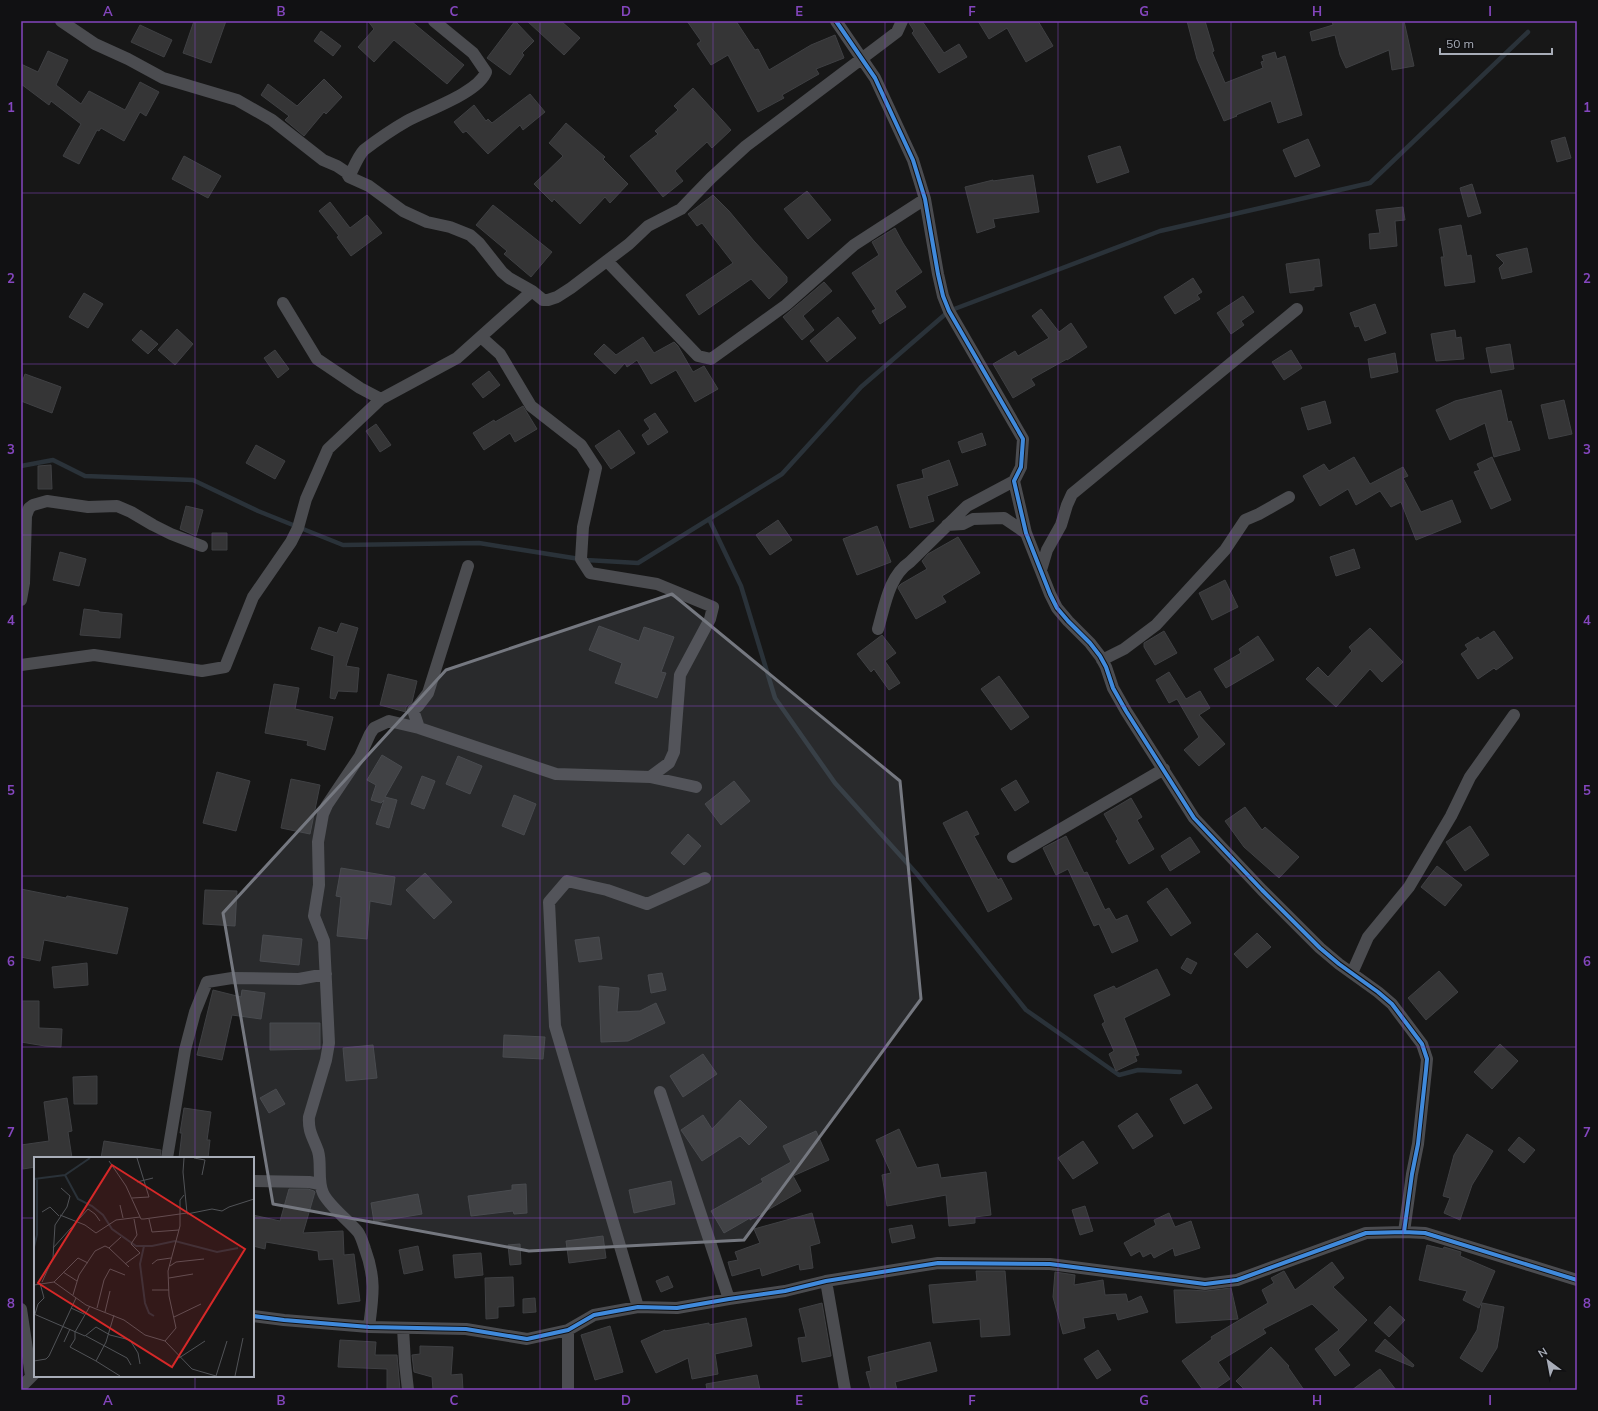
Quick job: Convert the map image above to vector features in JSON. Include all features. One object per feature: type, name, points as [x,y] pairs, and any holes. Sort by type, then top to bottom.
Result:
[{"type":"street","points":[[61,21],[94,44],[163,78],[237,100],[272,120],[323,160],[342,168],[349,177],[369,186],[403,211],[418,219],[450,227],[470,235],[479,243],[502,272],[544,300],[557,297],[629,244],[648,226],[681,209],[711,178],[746,146],[897,32],[902,21]]},
{"type":"street","points":[[349,177],[363,151],[406,121],[460,95],[480,82],[485,76],[486,72],[473,52],[434,21]]},
{"type":"street","points":[[836,21],[874,78],[913,160],[925,199],[938,274],[949,311],[1023,438],[1021,467],[1014,481],[967,506],[910,562],[901,568],[890,587],[878,628]]},
{"type":"street","points":[[607,261],[698,356],[710,359],[786,305],[854,244],[925,199]]},
{"type":"street","points":[[21,665],[94,655],[202,671],[225,667],[253,596],[291,542],[298,528],[306,499],[328,449],[381,399],[457,358],[532,292]]},
{"type":"street","points":[[283,303],[296,322],[317,359],[360,388],[381,399]]},
{"type":"street","points":[[1041,570],[1047,550],[1061,525],[1072,494],[1297,309]]},
{"type":"street","points":[[481,337],[500,354],[531,406],[581,445],[596,468],[583,527],[581,559],[590,574],[657,584],[713,607],[710,619],[680,676],[674,752],[669,763],[650,777]]},
{"type":"street","points":[[1014,481],[1026,533],[1057,608],[1090,643],[1102,660],[1113,688],[1194,818],[1211,838],[1320,948],[1392,1004],[1422,1044],[1427,1059],[1418,1144],[1412,1174],[1404,1232]]},
{"type":"street","points":[[1102,660],[1124,650],[1156,625],[1225,550],[1245,520],[1260,514],[1289,497]]},
{"type":"street","points":[[21,600],[24,582],[26,516],[29,508],[39,502],[47,501],[101,508],[112,506],[122,507],[153,525],[202,546]]},
{"type":"street","points":[[948,525],[963,524],[974,519],[1004,518],[1026,533]]},
{"type":"street","points":[[419,728],[413,710],[428,693],[468,566]]},
{"type":"street","points":[[1352,973],[1368,937],[1409,887],[1451,816],[1470,777],[1514,715]]},
{"type":"street","points":[[369,1327],[374,1294],[370,1262],[358,1233],[326,1198],[320,1184],[321,1168],[318,1152],[310,1135],[308,1126],[309,1116],[326,1060],[329,1043],[324,941],[314,916],[320,885],[318,842],[323,814],[327,805],[360,756],[374,728],[389,721],[419,728],[556,774],[650,777],[696,787]]},
{"type":"street","points":[[1013,857],[1164,769]]},
{"type":"street","points":[[638,1307],[555,1026],[549,902],[566,880],[606,890],[647,904],[705,878]]},
{"type":"street","points":[[167,1157],[185,1050],[195,1012],[207,982],[232,978],[299,979],[326,974]]},
{"type":"street","points":[[660,1092],[729,1299]]},
{"type":"street","points":[[254,1180],[309,1182],[320,1184]]},
{"type":"street","points":[[254,1316],[369,1327],[466,1329],[527,1339],[568,1330],[594,1315],[638,1307],[677,1308],[785,1291],[826,1281],[938,1263],[1050,1264],[1205,1284],[1237,1280],[1366,1233],[1425,1233],[1577,1280]]},
{"type":"street","points":[[826,1281],[845,1390]]},
{"type":"street","points":[[21,1310],[33,1374],[21,1387]]},
{"type":"street","points":[[404,1328],[408,1390]]},
{"type":"street","points":[[568,1330],[568,1390]]},
{"type":"highlighted area","points":[[672,594],[900,781],[921,999],[744,1240],[529,1251],[273,1204],[223,913],[446,670]]},
{"type":"building","points":[[194,21],[226,21],[211,63],[183,53]]},
{"type":"building","points":[[368,21],[411,21],[464,65],[447,84],[394,40],[374,62],[358,47],[374,29]]},
{"type":"building","points":[[515,21],[534,41],[522,53],[524,55],[510,75],[487,58]]},
{"type":"building","points":[[527,21],[561,21],[580,38],[564,55]]},
{"type":"building","points":[[687,21],[736,21],[755,50],[758,49],[769,70],[811,45],[835,35],[844,58],[816,69],[819,74],[782,95],[784,98],[758,112],[728,55],[711,65],[697,44],[701,41]]},
{"type":"building","points":[[909,21],[922,21],[944,53],[959,44],[967,57],[939,73],[912,33],[914,31]]},
{"type":"building","points":[[978,21],[1038,21],[1053,46],[1026,62],[1007,28],[989,39]]},
{"type":"building","points":[[1187,21],[1205,21],[1214,51],[1212,52],[1225,83],[1263,68],[1261,62],[1264,61],[1262,56],[1275,52],[1277,59],[1285,56],[1302,115],[1278,123],[1271,101],[1224,121],[1197,59]]},
{"type":"building","points":[[1332,21],[1404,21],[1414,66],[1392,70],[1389,50],[1346,68],[1340,55],[1335,35],[1312,41],[1310,32],[1333,25]]},
{"type":"building","points":[[140,25],[172,40],[164,57],[131,42]]},
{"type":"building","points":[[321,31],[341,46],[333,56],[314,41]]},
{"type":"building","points":[[48,51],[68,60],[56,85],[81,104],[89,91],[125,110],[140,82],[159,92],[146,116],[140,112],[124,141],[101,128],[99,131],[97,130],[79,164],[63,156],[81,124],[51,101],[49,105],[21,84],[21,64],[38,72]]},
{"type":"building","points":[[324,79],[342,97],[326,114],[324,112],[304,136],[285,120],[289,116],[261,95],[268,84],[297,106]]},
{"type":"building","points":[[693,88],[731,130],[712,148],[707,142],[675,171],[683,181],[663,197],[630,156],[658,134],[655,131],[678,110],[674,106]]},
{"type":"building","points":[[530,94],[545,112],[523,130],[520,125],[488,154],[466,131],[463,133],[454,122],[474,105],[486,121],[488,119],[492,123]]},
{"type":"building","points":[[566,123],[605,157],[603,159],[628,184],[610,203],[605,197],[580,224],[554,199],[552,202],[534,184],[563,156],[549,143]]},
{"type":"building","points":[[1565,137],[1571,158],[1557,162],[1551,141]]},
{"type":"building","points":[[1308,139],[1320,166],[1295,177],[1283,150]]},
{"type":"building","points":[[1120,146],[1129,172],[1097,183],[1088,156]]},
{"type":"building","points":[[184,156],[221,176],[208,198],[172,179]]},
{"type":"building","points":[[1033,175],[1039,212],[993,219],[995,227],[977,233],[965,187],[993,180]]},
{"type":"building","points":[[1472,184],[1481,213],[1468,217],[1460,188]]},
{"type":"building","points":[[807,191],[831,220],[808,239],[784,209]]},
{"type":"building","points":[[713,195],[787,277],[787,282],[769,299],[751,279],[699,315],[686,295],[733,263],[702,223],[697,226],[688,214]]},
{"type":"building","points":[[330,202],[350,228],[367,215],[382,233],[351,256],[337,237],[339,236],[319,211]]},
{"type":"building","points":[[493,205],[552,252],[531,277],[504,254],[507,251],[476,225]]},
{"type":"building","points":[[1403,207],[1405,220],[1395,221],[1397,246],[1370,249],[1369,234],[1380,233],[1376,210]]},
{"type":"building","points":[[1461,225],[1467,256],[1471,255],[1475,282],[1445,286],[1441,257],[1444,257],[1439,229]]},
{"type":"building","points":[[895,228],[922,272],[895,291],[906,307],[880,324],[872,311],[876,309],[852,273],[879,255],[872,242]]},
{"type":"building","points":[[1527,248],[1532,272],[1502,279],[1499,268],[1504,263],[1496,255]]},
{"type":"building","points":[[1319,259],[1322,286],[1314,287],[1314,290],[1290,293],[1286,264]]},
{"type":"building","points":[[1193,278],[1202,292],[1197,295],[1200,299],[1175,314],[1164,297]]},
{"type":"building","points":[[824,282],[832,291],[803,316],[814,330],[802,340],[783,317]]},
{"type":"building","points":[[84,293],[103,304],[88,328],[69,317]]},
{"type":"building","points":[[1243,296],[1254,312],[1241,321],[1244,325],[1231,334],[1217,313]]},
{"type":"building","points":[[1375,304],[1386,333],[1365,341],[1359,326],[1355,327],[1350,313]]},
{"type":"building","points":[[1041,309],[1059,332],[1071,323],[1087,347],[1067,360],[1031,379],[1035,385],[1013,398],[993,364],[1015,351],[1018,356],[1049,338],[1032,316]]},
{"type":"building","points":[[838,317],[856,338],[827,362],[810,341]]},
{"type":"building","points":[[177,329],[193,344],[175,365],[158,350]]},
{"type":"building","points":[[141,330],[158,344],[148,354],[132,340]]},
{"type":"building","points":[[1455,330],[1456,338],[1461,337],[1464,359],[1436,361],[1431,334]]},
{"type":"building","points":[[643,337],[654,353],[674,342],[678,346],[693,372],[704,366],[718,389],[695,402],[676,370],[651,384],[637,360],[627,367],[625,363],[615,374],[594,354],[604,344],[616,355]]},
{"type":"building","points":[[1510,344],[1514,369],[1491,373],[1486,348]]},
{"type":"building","points":[[275,350],[289,369],[278,378],[264,358]]},
{"type":"building","points":[[1291,350],[1302,368],[1284,380],[1272,362]]},
{"type":"building","points":[[1395,353],[1398,372],[1371,378],[1368,359]]},
{"type":"building","points":[[489,371],[500,385],[483,398],[472,384]]},
{"type":"building","points":[[25,374],[61,387],[52,413],[21,401],[21,385]]},
{"type":"building","points":[[1501,390],[1508,422],[1511,421],[1520,450],[1494,457],[1485,423],[1450,440],[1436,410],[1455,401]]},
{"type":"building","points":[[1564,400],[1572,434],[1549,439],[1541,405]]},
{"type":"building","points":[[1325,401],[1331,423],[1308,430],[1301,408]]},
{"type":"building","points":[[523,406],[537,429],[515,442],[510,433],[484,450],[473,433],[494,420],[495,422]]},
{"type":"building","points":[[655,413],[668,432],[648,445],[642,435],[650,429],[644,420]]},
{"type":"building","points":[[376,424],[391,445],[380,452],[366,431]]},
{"type":"building","points":[[619,430],[635,453],[611,469],[595,446]]},
{"type":"building","points":[[982,433],[986,445],[962,453],[958,442]]},
{"type":"building","points":[[256,445],[285,461],[275,479],[246,463]]},
{"type":"building","points":[[1354,457],[1370,484],[1403,467],[1408,476],[1403,478],[1421,512],[1452,500],[1461,522],[1416,540],[1401,502],[1391,507],[1380,491],[1356,505],[1348,489],[1320,506],[1303,476],[1324,464],[1329,471]]},
{"type":"building","points":[[1492,457],[1511,500],[1491,509],[1474,472],[1480,470],[1477,464]]},
{"type":"building","points":[[949,460],[958,485],[927,496],[934,521],[910,528],[897,485],[924,478],[922,470]]},
{"type":"building","points":[[51,465],[52,489],[38,489],[38,466]]},
{"type":"building","points":[[186,506],[203,510],[196,536],[180,529]]},
{"type":"building","points":[[778,520],[792,540],[770,555],[756,535]]},
{"type":"building","points":[[877,526],[891,562],[857,575],[843,539]]},
{"type":"building","points":[[212,533],[227,533],[227,550],[212,550]]},
{"type":"building","points":[[958,537],[980,573],[942,596],[946,602],[916,619],[898,588],[899,586],[927,569],[922,561],[928,554]]},
{"type":"building","points":[[1354,549],[1360,568],[1336,576],[1330,557]]},
{"type":"building","points":[[60,552],[86,559],[79,586],[53,580]]},
{"type":"building","points":[[1225,580],[1238,607],[1212,620],[1199,593]]},
{"type":"building","points":[[84,609],[122,614],[120,638],[80,635]]},
{"type":"building","points":[[341,623],[358,628],[346,666],[359,668],[357,692],[338,691],[335,699],[330,698],[334,656],[311,649],[319,627],[337,633]]},
{"type":"building","points":[[599,626],[639,641],[644,627],[674,637],[661,672],[666,673],[657,698],[615,683],[622,663],[589,650]]},
{"type":"building","points":[[1370,628],[1403,662],[1382,682],[1370,669],[1336,707],[1306,679],[1318,667],[1328,677],[1352,651],[1349,647]]},
{"type":"building","points":[[1164,631],[1177,653],[1155,665],[1144,647],[1144,643]]},
{"type":"building","points":[[1494,631],[1513,658],[1496,670],[1494,668],[1478,679],[1461,654],[1468,649],[1465,645],[1478,637],[1480,640]]},
{"type":"building","points":[[882,635],[896,653],[885,661],[900,683],[889,690],[874,669],[871,672],[857,654]]},
{"type":"building","points":[[1258,636],[1274,660],[1226,688],[1214,669],[1241,653],[1239,649]]},
{"type":"building","points":[[1169,672],[1186,699],[1200,691],[1210,708],[1199,715],[1225,744],[1199,766],[1184,750],[1199,737],[1177,699],[1169,703],[1156,680]]},
{"type":"building","points":[[388,674],[417,681],[412,702],[406,707],[406,712],[380,705]]},
{"type":"building","points":[[999,676],[1029,717],[1011,730],[981,689]]},
{"type":"building","points":[[274,684],[299,688],[295,709],[333,717],[325,750],[307,745],[308,741],[265,733]]},
{"type":"building","points":[[382,755],[402,767],[385,797],[397,800],[389,828],[376,824],[384,800],[381,803],[371,800],[376,785],[367,780]]},
{"type":"building","points":[[458,756],[482,766],[470,794],[446,784]]},
{"type":"building","points":[[217,772],[250,781],[236,831],[203,823]]},
{"type":"building","points":[[422,776],[435,781],[424,809],[411,804]]},
{"type":"building","points":[[291,779],[320,785],[310,834],[281,828]]},
{"type":"building","points":[[1016,780],[1029,802],[1015,811],[1001,789]]},
{"type":"building","points":[[734,781],[750,801],[721,825],[705,804]]},
{"type":"building","points":[[514,795],[536,804],[524,835],[502,826]]},
{"type":"building","points":[[1131,798],[1142,817],[1137,820],[1154,849],[1129,864],[1116,841],[1118,839],[1104,814]]},
{"type":"building","points":[[1245,807],[1262,830],[1265,827],[1299,857],[1279,878],[1244,847],[1225,821]]},
{"type":"building","points":[[967,811],[979,834],[974,836],[998,880],[1001,878],[1012,899],[988,912],[943,823]]},
{"type":"building","points":[[1470,826],[1489,855],[1465,871],[1446,842]]},
{"type":"building","points":[[688,834],[701,846],[684,865],[671,853]]},
{"type":"building","points":[[1066,836],[1084,873],[1087,872],[1105,910],[1109,908],[1116,920],[1127,915],[1138,941],[1112,953],[1099,924],[1094,926],[1068,869],[1056,875],[1043,848]]},
{"type":"building","points":[[1190,837],[1200,852],[1170,871],[1161,856]]},
{"type":"building","points":[[1437,866],[1462,885],[1445,906],[1421,887]]},
{"type":"building","points":[[341,868],[395,877],[391,905],[370,901],[367,939],[337,936],[341,897],[336,896]]},
{"type":"building","points":[[425,873],[452,902],[434,919],[406,890]]},
{"type":"building","points":[[1167,888],[1191,923],[1171,936],[1147,902]]},
{"type":"building","points":[[21,889],[128,908],[117,954],[44,940],[40,961],[21,957]]},
{"type":"building","points":[[205,890],[237,891],[235,926],[203,924]]},
{"type":"building","points":[[1257,933],[1271,947],[1247,968],[1234,954]]},
{"type":"building","points":[[263,935],[302,939],[299,965],[260,961]]},
{"type":"building","points":[[599,937],[602,959],[579,962],[575,940]]},
{"type":"building","points":[[1187,958],[1197,963],[1191,974],[1181,968]]},
{"type":"building","points":[[87,963],[88,985],[54,988],[52,967]]},
{"type":"building","points":[[1157,969],[1170,995],[1124,1018],[1139,1055],[1135,1056],[1137,1061],[1116,1071],[1109,1054],[1114,1051],[1102,1024],[1105,1022],[1094,995],[1114,986],[1116,989]]},
{"type":"building","points":[[1439,971],[1458,992],[1426,1020],[1408,998]]},
{"type":"building","points":[[662,973],[666,990],[651,993],[648,975]]},
{"type":"building","points":[[599,986],[619,988],[617,1012],[640,1011],[656,1003],[665,1023],[628,1041],[601,1042]]},
{"type":"building","points":[[213,990],[241,997],[242,990],[265,993],[261,1019],[232,1015],[222,1060],[197,1055]]},
{"type":"building","points":[[21,1001],[39,1001],[39,1028],[62,1029],[61,1047],[21,1042]]},
{"type":"building","points":[[270,1023],[320,1023],[320,1049],[270,1050]]},
{"type":"building","points":[[504,1035],[545,1037],[543,1059],[503,1057]]},
{"type":"building","points":[[1500,1044],[1518,1061],[1492,1089],[1474,1072]]},
{"type":"building","points":[[373,1045],[377,1078],[346,1081],[343,1048]]},
{"type":"building","points":[[703,1054],[717,1074],[683,1097],[670,1076]]},
{"type":"building","points":[[97,1076],[97,1104],[74,1104],[73,1077]]},
{"type":"building","points":[[1197,1084],[1212,1108],[1184,1124],[1170,1099]]},
{"type":"building","points":[[276,1089],[285,1104],[269,1113],[260,1098]]},
{"type":"building","points":[[67,1098],[72,1131],[68,1132],[72,1157],[34,1157],[34,1167],[23,1169],[21,1145],[49,1141],[44,1102]]},
{"type":"building","points":[[740,1100],[767,1127],[749,1145],[740,1136],[702,1161],[681,1130],[703,1115],[712,1129]]},
{"type":"building","points":[[184,1108],[211,1112],[207,1140],[210,1140],[208,1157],[179,1157],[182,1133],[180,1133]]},
{"type":"building","points":[[1137,1113],[1153,1136],[1133,1149],[1118,1126]]},
{"type":"building","points":[[899,1129],[917,1168],[938,1164],[941,1178],[986,1172],[991,1215],[975,1217],[975,1223],[949,1226],[946,1195],[887,1206],[882,1175],[891,1173],[876,1140]]},
{"type":"building","points":[[816,1131],[829,1160],[793,1176],[801,1191],[724,1233],[711,1211],[763,1182],[761,1179],[791,1162],[783,1146]]},
{"type":"building","points":[[1467,1134],[1493,1151],[1472,1185],[1460,1220],[1444,1213],[1450,1198],[1443,1196],[1454,1155]]},
{"type":"building","points":[[1519,1137],[1535,1150],[1524,1163],[1508,1150]]},
{"type":"building","points":[[104,1141],[161,1150],[160,1157],[101,1157]]},
{"type":"building","points":[[1083,1141],[1098,1163],[1073,1179],[1058,1158]]},
{"type":"building","points":[[671,1181],[675,1204],[634,1213],[629,1190]]},
{"type":"building","points":[[526,1184],[527,1213],[514,1214],[513,1211],[471,1216],[468,1196],[512,1190],[512,1185]]},
{"type":"building","points":[[289,1189],[308,1189],[315,1192],[303,1233],[343,1231],[344,1255],[354,1254],[360,1301],[338,1304],[333,1259],[319,1260],[318,1251],[266,1242],[265,1249],[254,1246],[254,1215],[280,1221]]},
{"type":"building","points":[[418,1194],[422,1214],[374,1222],[371,1203]]},
{"type":"building","points":[[1085,1206],[1093,1231],[1080,1235],[1072,1210]]},
{"type":"building","points":[[812,1213],[820,1243],[810,1246],[813,1268],[800,1270],[799,1264],[762,1276],[760,1268],[732,1276],[728,1262],[738,1260],[735,1252],[760,1243],[754,1229]]},
{"type":"building","points":[[1169,1213],[1175,1227],[1191,1221],[1200,1248],[1175,1256],[1173,1248],[1154,1258],[1151,1253],[1143,1257],[1140,1251],[1131,1256],[1124,1243],[1156,1225],[1154,1220]]},
{"type":"building","points":[[912,1225],[915,1238],[892,1243],[889,1229]]},
{"type":"building","points":[[603,1236],[606,1258],[569,1263],[566,1241]]},
{"type":"building","points":[[520,1244],[521,1264],[510,1265],[508,1245]]},
{"type":"building","points":[[1427,1245],[1443,1249],[1444,1247],[1461,1252],[1460,1256],[1495,1271],[1479,1308],[1463,1300],[1467,1291],[1419,1280]]},
{"type":"building","points":[[418,1246],[423,1270],[404,1274],[399,1250]]},
{"type":"building","points":[[481,1253],[483,1275],[455,1278],[453,1255]]},
{"type":"building","points":[[1332,1262],[1344,1278],[1333,1287],[1367,1320],[1338,1350],[1350,1365],[1335,1376],[1315,1349],[1339,1330],[1312,1304],[1263,1329],[1266,1333],[1218,1362],[1230,1379],[1214,1390],[1203,1390],[1182,1361],[1212,1339],[1211,1337],[1268,1303],[1262,1290],[1274,1283],[1271,1278],[1284,1271],[1295,1290]]},
{"type":"building","points":[[976,1271],[1005,1271],[1010,1335],[981,1337],[980,1319],[933,1323],[929,1285],[977,1281]]},
{"type":"building","points":[[1055,1272],[1075,1275],[1074,1285],[1103,1280],[1105,1295],[1126,1294],[1128,1302],[1141,1296],[1148,1312],[1118,1320],[1116,1313],[1083,1318],[1085,1328],[1063,1334],[1053,1297]]},
{"type":"building","points":[[668,1276],[673,1287],[661,1292],[656,1281]]},
{"type":"building","points":[[513,1277],[514,1306],[498,1307],[498,1318],[486,1319],[485,1278]]},
{"type":"building","points":[[1231,1288],[1238,1319],[1176,1323],[1174,1290],[1206,1291]]},
{"type":"building","points":[[535,1298],[536,1312],[523,1313],[523,1299]]},
{"type":"building","points":[[822,1303],[831,1356],[802,1362],[798,1338],[806,1337],[799,1309]]},
{"type":"building","points":[[1482,1303],[1504,1307],[1497,1348],[1482,1372],[1460,1358],[1477,1330]]},
{"type":"building","points":[[1390,1306],[1405,1320],[1389,1337],[1374,1323]]},
{"type":"building","points":[[746,1318],[752,1346],[715,1354],[718,1374],[692,1379],[688,1358],[656,1373],[641,1341],[665,1330],[709,1323],[709,1325]]},
{"type":"building","points":[[610,1326],[623,1372],[595,1380],[581,1335]]},
{"type":"building","points":[[1385,1339],[1414,1365],[1413,1367],[1375,1351]]},
{"type":"building","points":[[340,1340],[376,1342],[375,1355],[397,1355],[400,1390],[387,1390],[387,1369],[338,1367]]},
{"type":"building","points":[[930,1342],[937,1371],[895,1382],[897,1390],[871,1390],[866,1372],[871,1371],[868,1357]]},
{"type":"building","points":[[420,1346],[453,1347],[451,1375],[462,1374],[463,1390],[433,1390],[432,1377],[414,1372],[412,1355],[420,1354]]},
{"type":"building","points":[[1271,1347],[1289,1366],[1288,1367],[1304,1390],[1245,1390],[1236,1381]]},
{"type":"building","points":[[1098,1350],[1111,1370],[1097,1379],[1084,1359]]},
{"type":"building","points":[[1380,1369],[1396,1390],[1352,1390]]},
{"type":"building","points":[[757,1375],[760,1390],[707,1390],[706,1384]]},
{"type":"waterway","points":[[21,466],[53,460],[85,476],[193,480],[258,511],[343,545],[479,543],[586,560],[638,563],[782,474],[861,387],[949,311],[1160,231],[1370,183],[1528,32]]},
{"type":"waterway","points":[[709,519],[741,586],[775,698],[835,783],[917,874],[1026,1010],[1119,1075],[1138,1070],[1180,1072]]},
{"type":"cycle path","points":[[836,21],[875,78],[913,160],[925,199],[938,274],[943,296],[949,311],[1023,439],[1021,467],[1014,481],[1026,533],[1057,608],[1090,643],[1100,656],[1106,667],[1113,688],[1126,711],[1194,818],[1262,890],[1320,948],[1392,1004],[1422,1044],[1427,1059],[1426,1070],[1418,1144],[1412,1174],[1404,1232]]},
{"type":"cycle path","points":[[254,1316],[369,1327],[466,1329],[527,1339],[568,1330],[594,1315],[638,1307],[677,1308],[785,1291],[826,1281],[938,1263],[1050,1264],[1205,1284],[1237,1280],[1366,1233],[1425,1233],[1577,1280]]}]
